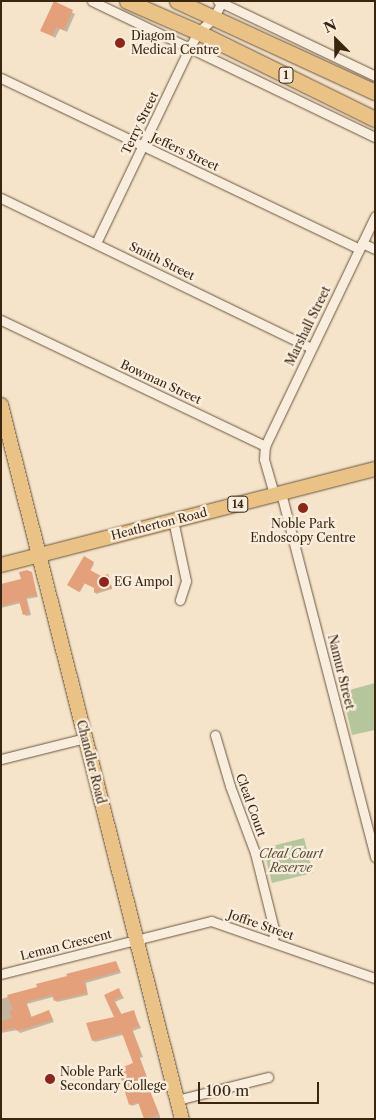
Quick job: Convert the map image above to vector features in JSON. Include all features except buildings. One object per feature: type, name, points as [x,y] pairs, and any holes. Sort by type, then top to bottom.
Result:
[{"type":"highway","name":"1","points":[[128,1],[198,32],[375,119]]},
{"type":"highway","name":"1","points":[[177,1],[375,92]]},
{"type":"main road","name":"Chandler Road","points":[[1,404],[5,435],[39,554],[182,1119]]},
{"type":"main road","name":"Heatherton Road","points":[[1,565],[375,469]]},
{"type":"street","points":[[92,1],[375,137]]},
{"type":"street","points":[[213,19],[220,2],[375,76]]},
{"type":"street","name":"Terry Street","points":[[96,243],[189,49],[198,32],[213,19]]},
{"type":"street","name":"Jeffers Street","points":[[1,78],[142,146],[360,246],[375,249]]},
{"type":"street","name":"Smith Street","points":[[1,198],[311,348]]},
{"type":"street","name":"Marshall Street","points":[[265,446],[375,216]]},
{"type":"street","name":"Bowman Street","points":[[1,320],[265,446]]},
{"type":"street","points":[[265,446],[264,458],[278,494]]},
{"type":"street","name":"Namur Street","points":[[278,494],[375,857]]},
{"type":"street","points":[[173,520],[186,581],[180,600]]},
{"type":"street","name":"Cleal Court","points":[[215,735],[230,786],[255,853],[274,929],[272,942]]},
{"type":"street","points":[[1,759],[85,738]]},
{"type":"street","name":"Joffre Street","points":[[136,940],[211,921],[375,978]]},
{"type":"street","name":"Leman Crescent","points":[[1,974],[136,940]]},
{"type":"street","points":[[177,1100],[268,1077]]},
{"type":"green space","points":[[375,683],[375,730],[352,735],[342,692]]},
{"type":"green space","name":"Cleal Court Reserve","points":[[304,838],[313,873],[272,883],[263,848]]},
{"type":"place","name":"Diagom Medical Centre","points":[[120,43]]},
{"type":"place","name":"Noble Park Endoscopy Centre","points":[[303,508]]},
{"type":"place","name":"EG Ampol","points":[[104,582]]},
{"type":"place","name":"Noble Park Secondary College","points":[[50,1079]]}]
